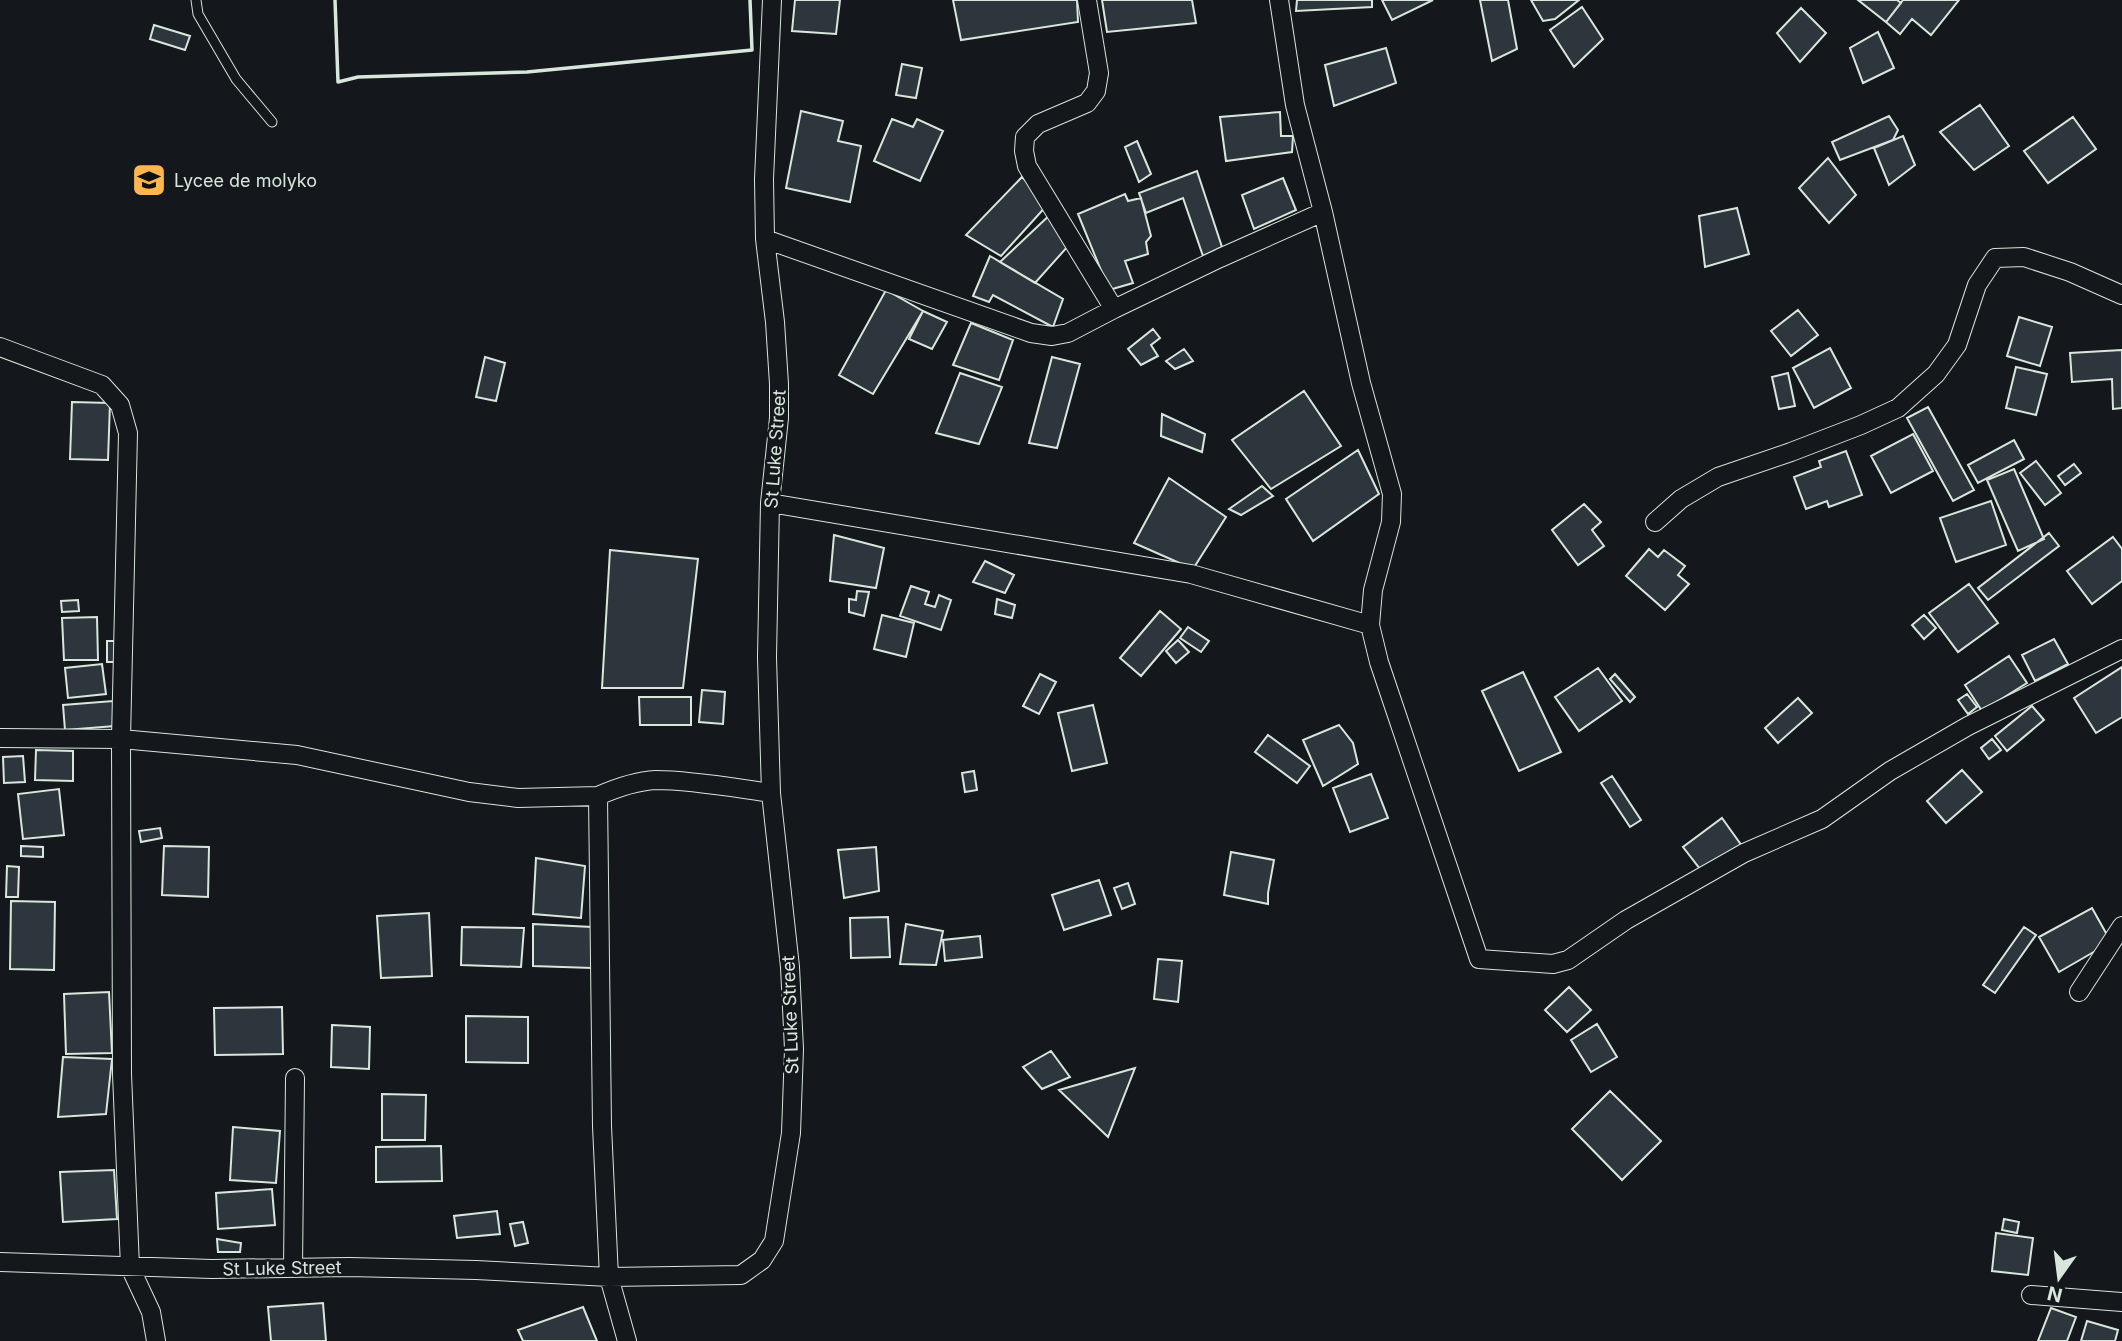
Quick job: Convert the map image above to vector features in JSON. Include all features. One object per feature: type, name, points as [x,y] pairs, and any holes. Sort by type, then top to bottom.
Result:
[{"type":"street","name":"St Luke Street","points":[[0,1262],[212,1269],[349,1267],[476,1270],[609,1277],[741,1275],[762,1260],[774,1241],[792,1133],[794,1049],[790,967],[771,793],[767,657],[770,503],[779,418],[775,322],[765,239],[764,179],[772,0]]},
{"type":"street","points":[[1087,0],[1099,73],[1096,91],[1087,103],[1038,124],[1025,137],[1024,151],[1027,166],[1114,309]]},
{"type":"street","points":[[1279,0],[1295,105],[1323,212],[1361,383],[1392,494],[1391,522],[1373,590],[1370,625],[1379,662],[1479,959],[1553,964],[1568,960],[1626,920],[1744,853],[1822,819],[1891,771],[1968,726],[2122,649]]},
{"type":"street","points":[[765,239],[1052,337],[1068,333],[1323,212]]},
{"type":"street","points":[[1655,522],[1681,499],[1718,477],[1861,425],[1898,408],[1936,374],[1958,345],[1978,285],[1995,258],[2024,257],[2070,272],[2122,295]]},
{"type":"street","points":[[0,347],[102,385],[120,405],[128,433],[121,739],[122,1074],[130,1267],[151,1312],[156,1341]]},
{"type":"street","points":[[770,503],[1191,574],[1370,625]]},
{"type":"street","points":[[0,738],[121,739],[297,755],[469,792],[518,798],[598,796],[620,786],[655,780],[771,793]]},
{"type":"street","points":[[598,796],[603,1126],[609,1277],[628,1341]]},
{"type":"street","points":[[2079,992],[2122,926]]},
{"type":"street","points":[[293,1268],[295,1078]]},
{"type":"street","points":[[2031,1295],[2122,1302]]},
{"type":"lane","points":[[196,0],[198,14],[236,79],[272,122]]},
{"type":"building","points":[[795,0],[840,0],[836,34],[792,31]]},
{"type":"building","points":[[953,0],[1077,0],[1078,22],[961,40]]},
{"type":"building","points":[[1102,0],[1192,0],[1196,23],[1107,32]]},
{"type":"building","points":[[1297,0],[1372,0],[1372,7],[1296,11]]},
{"type":"building","points":[[1382,0],[1433,0],[1392,20]]},
{"type":"building","points":[[1480,0],[1508,0],[1517,49],[1492,61]]},
{"type":"building","points":[[1531,0],[1579,0],[1555,19],[1543,21]]},
{"type":"building","points":[[1858,0],[1897,0],[1901,3],[1886,22]]},
{"type":"building","points":[[1903,0],[1959,0],[1931,35],[1912,19],[1900,34],[1886,22]]},
{"type":"building","points":[[1582,7],[1603,39],[1574,67],[1550,30]]},
{"type":"building","points":[[1801,8],[1826,33],[1800,62],[1777,33]]},
{"type":"building","points":[[154,25],[190,36],[185,50],[150,39]]},
{"type":"building","points":[[1878,32],[1894,68],[1863,83],[1850,48]]},
{"type":"building","points":[[1386,48],[1396,83],[1334,106],[1325,65]]},
{"type":"building","points":[[902,64],[922,68],[916,98],[896,95]]},
{"type":"building","points":[[1980,105],[2009,146],[1974,170],[1940,132]]},
{"type":"building","points":[[801,111],[843,121],[838,141],[861,146],[850,202],[786,188]]},
{"type":"building","points":[[1280,112],[1281,136],[1293,136],[1292,152],[1226,161],[1220,117]]},
{"type":"building","points":[[1889,116],[1898,130],[1893,140],[1840,160],[1832,142]]},
{"type":"building","points":[[2073,117],[2096,149],[2048,183],[2024,151]]},
{"type":"building","points":[[892,119],[913,127],[917,119],[943,131],[920,181],[874,161]]},
{"type":"building","points":[[1903,136],[1915,165],[1889,185],[1874,148]]},
{"type":"building","points":[[1137,141],[1151,174],[1139,182],[1125,147]]},
{"type":"building","points":[[1828,158],[1856,195],[1829,223],[1799,188]]},
{"type":"building","points":[[1197,171],[1222,247],[1203,256],[1183,198],[1146,213],[1139,193]]},
{"type":"building","points":[[1022,177],[1049,203],[1001,256],[966,235]]},
{"type":"building","points":[[1283,178],[1296,210],[1254,229],[1242,195]]},
{"type":"building","points":[[1125,194],[1128,201],[1141,198],[1151,236],[1146,242],[1148,254],[1125,261],[1133,283],[1109,290],[1078,214]]},
{"type":"building","points":[[1737,208],[1749,254],[1705,267],[1699,216]]},
{"type":"building","points":[[1054,211],[1077,236],[1035,283],[1000,262]]},
{"type":"building","points":[[990,256],[1063,299],[1053,327],[993,295],[989,302],[973,296]]},
{"type":"building","points":[[886,290],[923,311],[873,394],[839,375]]},
{"type":"building","points":[[1798,310],[1818,335],[1791,356],[1771,331]]},
{"type":"building","points":[[923,311],[947,322],[932,349],[909,339]]},
{"type":"building","points":[[2019,317],[2052,327],[2040,366],[2007,356]]},
{"type":"building","points":[[971,323],[1013,340],[999,380],[953,365]]},
{"type":"building","points":[[1153,329],[1160,338],[1151,345],[1158,356],[1141,365],[1128,349]]},
{"type":"building","points":[[1830,348],[1851,388],[1814,408],[1793,368]]},
{"type":"building","points":[[1184,349],[1193,361],[1175,369],[1166,361]]},
{"type":"building","points":[[2122,350],[2122,408],[2113,409],[2112,379],[2072,382],[2070,353]]},
{"type":"building","points":[[485,357],[505,363],[496,401],[476,397]]},
{"type":"building","points":[[1052,357],[1080,364],[1057,448],[1029,443]]},
{"type":"building","points":[[2016,367],[2047,374],[2036,415],[2006,408]]},
{"type":"building","points":[[960,373],[1002,387],[979,444],[936,433]]},
{"type":"building","points":[[1788,373],[1795,406],[1779,409],[1772,377]]},
{"type":"building","points":[[1304,391],[1341,446],[1271,489],[1232,440]]},
{"type":"building","points":[[72,402],[110,403],[108,460],[70,459]]},
{"type":"building","points":[[1928,407],[1974,490],[1953,501],[1907,418]]},
{"type":"building","points":[[1162,414],[1205,434],[1202,452],[1161,436]]},
{"type":"building","points":[[1913,434],[1933,471],[1891,493],[1871,456]]},
{"type":"building","points":[[2014,440],[2024,459],[1978,483],[1968,465]]},
{"type":"building","points":[[1358,450],[1379,494],[1313,541],[1286,499]]},
{"type":"building","points":[[1846,451],[1862,495],[1829,507],[1827,501],[1806,509],[1794,477],[1821,467],[1819,461]]},
{"type":"building","points":[[2036,461],[2061,493],[2045,505],[2020,473]]},
{"type":"building","points":[[2074,464],[2081,473],[2065,485],[2058,476]]},
{"type":"building","points":[[2014,469],[2044,539],[2018,551],[1987,480]]},
{"type":"building","points":[[1169,478],[1226,517],[1193,569],[1134,543]]},
{"type":"building","points":[[1262,486],[1273,496],[1241,515],[1229,509]]},
{"type":"building","points":[[1991,501],[2006,545],[1956,562],[1940,518]]},
{"type":"building","points":[[1584,504],[1601,522],[1592,530],[1604,546],[1578,565],[1552,530]]},
{"type":"building","points":[[2049,533],[2059,546],[1988,600],[1978,588]]},
{"type":"building","points":[[834,535],[884,548],[876,588],[830,581]]},
{"type":"building","points":[[2113,537],[2122,549],[2122,581],[2092,604],[2067,571]]},
{"type":"building","points":[[1649,549],[1658,557],[1664,550],[1685,566],[1678,575],[1689,584],[1665,610],[1626,576]]},
{"type":"building","points":[[610,550],[698,559],[683,688],[602,688]]},
{"type":"building","points":[[985,561],[1014,575],[1005,593],[973,582]]},
{"type":"building","points":[[1969,584],[1998,623],[1958,652],[1929,613]]},
{"type":"building","points":[[911,586],[929,592],[925,604],[935,607],[939,595],[951,600],[941,630],[900,616]]},
{"type":"building","points":[[857,591],[869,592],[864,616],[849,612],[849,599],[856,600]]},
{"type":"building","points":[[997,599],[1015,605],[1012,618],[995,614]]},
{"type":"building","points":[[78,600],[79,611],[62,612],[61,601]]},
{"type":"building","points":[[1160,611],[1181,629],[1141,676],[1120,658]]},
{"type":"building","points":[[882,615],[914,623],[906,657],[874,649]]},
{"type":"building","points":[[1924,615],[1936,628],[1924,639],[1912,625]]},
{"type":"building","points":[[97,617],[98,660],[64,660],[62,618]]},
{"type":"building","points":[[1188,627],[1209,641],[1201,652],[1180,638]]},
{"type":"building","points":[[2054,639],[2068,664],[2035,681],[2022,655]]},
{"type":"building","points":[[1178,640],[1189,652],[1176,663],[1166,651]]},
{"type":"building","points":[[107,641],[121,641],[121,662],[107,662]]},
{"type":"building","points":[[2009,656],[2027,683],[1982,711],[1965,685]]},
{"type":"building","points":[[102,664],[106,694],[68,698],[65,668]]},
{"type":"building","points":[[2122,667],[2122,717],[2096,733],[2074,698]]},
{"type":"building","points":[[1598,668],[1622,701],[1579,731],[1555,697]]},
{"type":"building","points":[[1523,672],[1561,752],[1519,771],[1482,691]]},
{"type":"building","points":[[1040,674],[1056,682],[1039,714],[1023,706]]},
{"type":"building","points":[[1615,674],[1635,697],[1630,702],[1610,679]]},
{"type":"building","points":[[702,690],[725,692],[723,724],[699,722]]},
{"type":"building","points":[[1967,694],[1977,707],[1968,714],[1958,700]]},
{"type":"building","points":[[639,697],[691,697],[691,725],[640,725]]},
{"type":"building","points":[[1798,698],[1812,713],[1778,743],[1765,728]]},
{"type":"building","points":[[113,701],[115,726],[65,730],[63,705]]},
{"type":"building","points":[[1093,705],[1107,763],[1072,771],[1058,713]]},
{"type":"building","points":[[2032,706],[2044,720],[2007,751],[1995,736]]},
{"type":"building","points":[[1339,725],[1353,743],[1358,764],[1323,786],[1303,740]]},
{"type":"building","points":[[1268,735],[1310,766],[1297,783],[1255,752]]},
{"type":"building","points":[[1992,739],[2001,750],[1989,759],[1981,748]]},
{"type":"building","points":[[36,750],[73,751],[73,781],[35,780]]},
{"type":"building","points":[[23,756],[25,782],[4,783],[3,757]]},
{"type":"building","points":[[1962,770],[1982,792],[1946,823],[1927,801]]},
{"type":"building","points":[[974,771],[977,790],[965,792],[962,773]]},
{"type":"building","points":[[1371,774],[1388,818],[1350,832],[1333,788]]},
{"type":"building","points":[[1612,776],[1641,820],[1630,827],[1601,783]]},
{"type":"building","points":[[59,789],[64,835],[23,839],[18,794]]},
{"type":"building","points":[[1722,818],[1742,846],[1704,874],[1683,847]]},
{"type":"building","points":[[160,828],[162,838],[141,842],[139,831]]},
{"type":"building","points":[[21,846],[43,847],[43,857],[21,856]]},
{"type":"building","points":[[164,846],[209,847],[208,897],[162,895]]},
{"type":"building","points":[[876,847],[879,891],[844,898],[838,850]]},
{"type":"building","points":[[1231,852],[1274,860],[1268,904],[1224,895]]},
{"type":"building","points":[[536,858],[585,866],[581,918],[533,914]]},
{"type":"building","points":[[7,866],[19,867],[18,897],[6,897]]},
{"type":"building","points":[[1099,880],[1111,915],[1064,930],[1052,895]]},
{"type":"building","points":[[1128,883],[1135,904],[1122,909],[1114,888]]},
{"type":"building","points":[[11,901],[55,902],[54,970],[10,969]]},
{"type":"building","points":[[2092,908],[2111,942],[2059,972],[2039,937]]},
{"type":"building","points":[[429,913],[432,976],[381,978],[377,916]]},
{"type":"building","points":[[888,917],[890,957],[851,958],[850,918]]},
{"type":"building","points":[[533,924],[592,927],[592,968],[533,966]]},
{"type":"building","points":[[906,924],[943,931],[936,965],[900,964]]},
{"type":"building","points":[[462,927],[524,928],[521,967],[461,965]]},
{"type":"building","points":[[2024,927],[2036,935],[1995,993],[1983,985]]},
{"type":"building","points":[[980,936],[982,957],[945,961],[943,940]]},
{"type":"building","points":[[1158,959],[1182,961],[1178,1002],[1154,999]]},
{"type":"building","points":[[1569,987],[1591,1010],[1567,1032],[1545,1010]]},
{"type":"building","points":[[109,992],[112,1053],[66,1054],[64,994]]},
{"type":"building","points":[[282,1007],[283,1054],[215,1055],[214,1008]]},
{"type":"building","points":[[466,1016],[528,1017],[528,1063],[466,1062]]},
{"type":"building","points":[[1597,1024],[1617,1057],[1591,1072],[1571,1040]]},
{"type":"building","points":[[332,1025],[370,1027],[369,1069],[331,1067]]},
{"type":"building","points":[[1051,1051],[1070,1077],[1042,1089],[1023,1067]]},
{"type":"building","points":[[63,1057],[112,1059],[106,1114],[58,1117]]},
{"type":"building","points":[[1135,1068],[1108,1137],[1059,1090]]},
{"type":"building","points":[[1610,1091],[1661,1141],[1622,1180],[1572,1129]]},
{"type":"building","points":[[382,1094],[426,1095],[425,1140],[382,1140]]},
{"type":"building","points":[[233,1127],[280,1131],[276,1183],[230,1180]]},
{"type":"building","points":[[441,1146],[442,1181],[376,1182],[376,1147]]},
{"type":"building","points":[[114,1170],[117,1219],[63,1222],[60,1172]]},
{"type":"building","points":[[272,1189],[275,1225],[218,1229],[216,1193]]},
{"type":"building","points":[[497,1211],[500,1234],[457,1238],[454,1216]]},
{"type":"building","points":[[2004,1219],[2019,1222],[2017,1233],[2002,1230]]},
{"type":"building","points":[[523,1222],[528,1243],[515,1246],[510,1224]]},
{"type":"building","points":[[1996,1233],[2033,1238],[2028,1275],[1992,1271]]},
{"type":"building","points":[[217,1239],[241,1243],[240,1252],[218,1252]]},
{"type":"building","points":[[323,1303],[326,1341],[271,1341],[268,1307]]},
{"type":"building","points":[[583,1307],[597,1341],[523,1341],[518,1330]]},
{"type":"building","points":[[2051,1308],[2076,1317],[2067,1341],[2038,1341]]},
{"type":"building","points":[[2087,1321],[2118,1330],[2115,1341],[2081,1341]]},
{"type":"wall","points":[[335,0],[338,82],[358,77],[527,72],[752,50],[750,0]]},
{"type":"place","name":"Lycee de molyko","points":[[149,180]]}]
